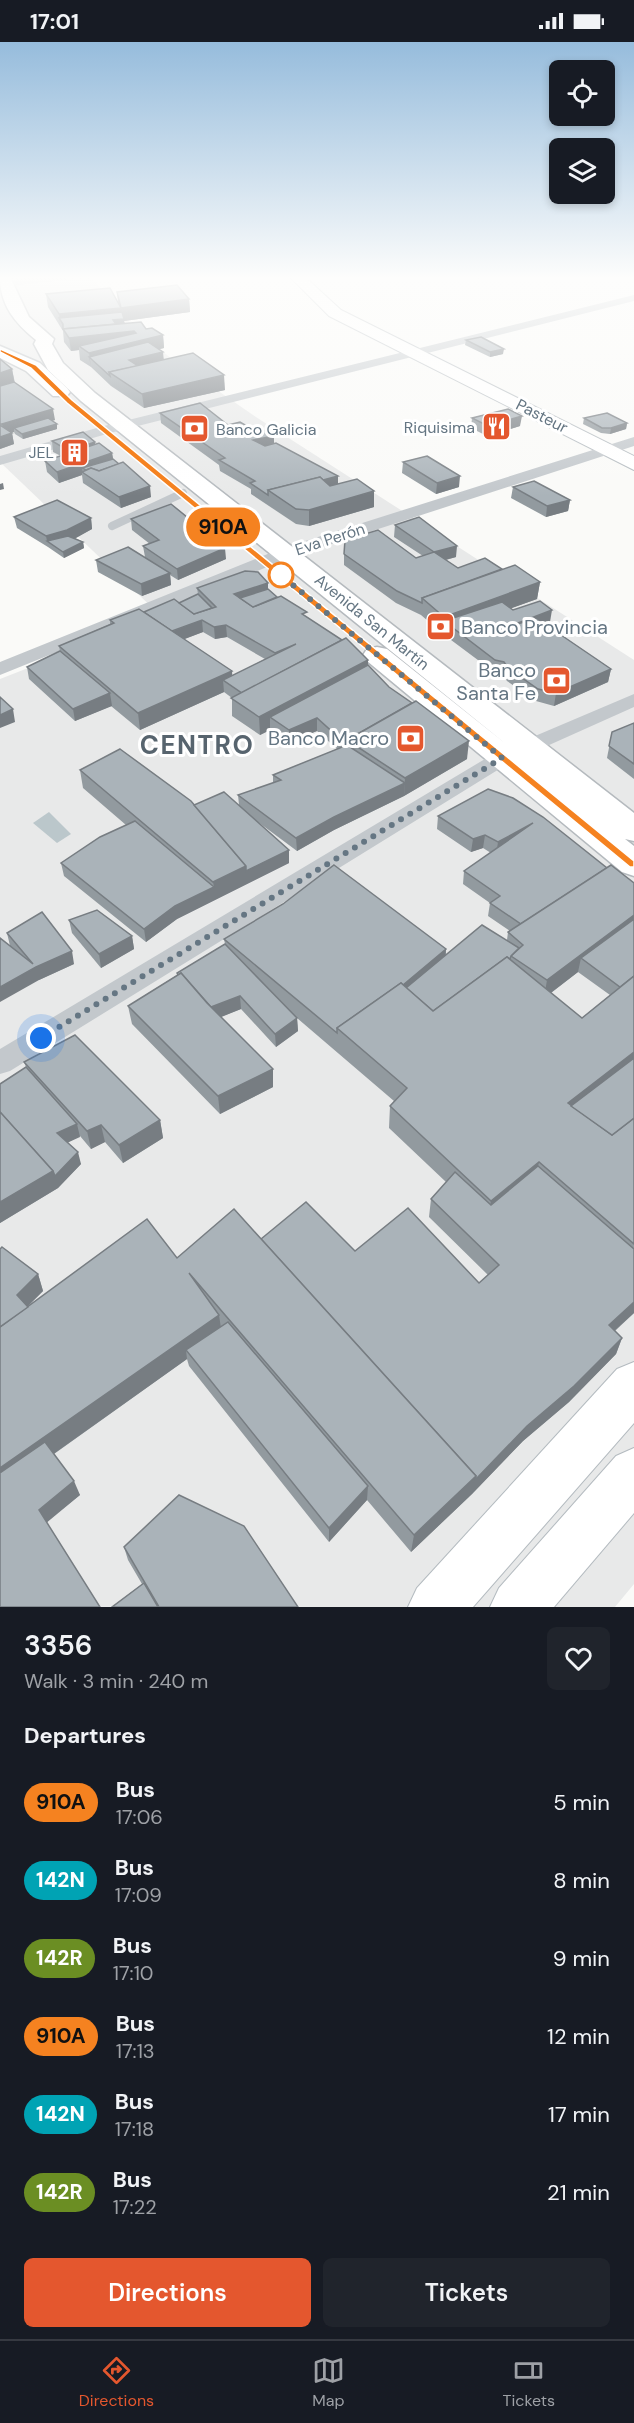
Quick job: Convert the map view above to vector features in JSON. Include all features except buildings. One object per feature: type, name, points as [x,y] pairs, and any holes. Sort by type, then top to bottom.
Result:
[{"type":"main road","name":"Avenida San Martín","points":[[14,350],[69,401],[116,427],[515,752],[634,864]]},
{"type":"main road","name":"Avenida San Martín","points":[[46,350],[55,366],[183,494],[275,557]]},
{"type":"main road","name":"Avenida San Martín","points":[[515,752],[634,830]]},
{"type":"street","name":"Pasteur","points":[[412,350],[634,464]]},
{"type":"street","points":[[0,461],[116,427],[424,350]]},
{"type":"street","name":"Eva Perón","points":[[0,669],[275,557],[634,441]]},
{"type":"street","points":[[0,1063],[515,752],[634,700]]},
{"type":"street","points":[[436,1607],[634,1386]]},
{"type":"street","points":[[518,1607],[634,1474]]},
{"type":"lane","points":[[112,526],[183,494]]},
{"type":"shaded area","points":[[0,350],[161,350],[253,415],[634,660],[634,1584],[615,1607],[0,1607],[0,679],[161,616],[0,462]]},
{"type":"shaded area","points":[[49,812],[71,834],[57,843],[33,823]]},
{"type":"bus line","name":"910A","points":[[0,351],[20,358],[33,367],[69,401],[634,864]]},
{"type":"place","name":"Riquisima","points":[[496,427]]},
{"type":"place","name":"Banco Galicia","points":[[195,429]]},
{"type":"place","name":"JEL","points":[[75,452]]},
{"type":"place","name":"Banco Provincia","points":[[440,627]]},
{"type":"place","name":"Banco Santa Fe","points":[[557,681]]},
{"type":"place","name":"Banco Macro","points":[[410,738]]},
{"type":"district","name":"CENTRO","points":[[197,745]]},
{"type":"route","points":[[41,1038],[502,758],[276,571],[281,575]]}]
